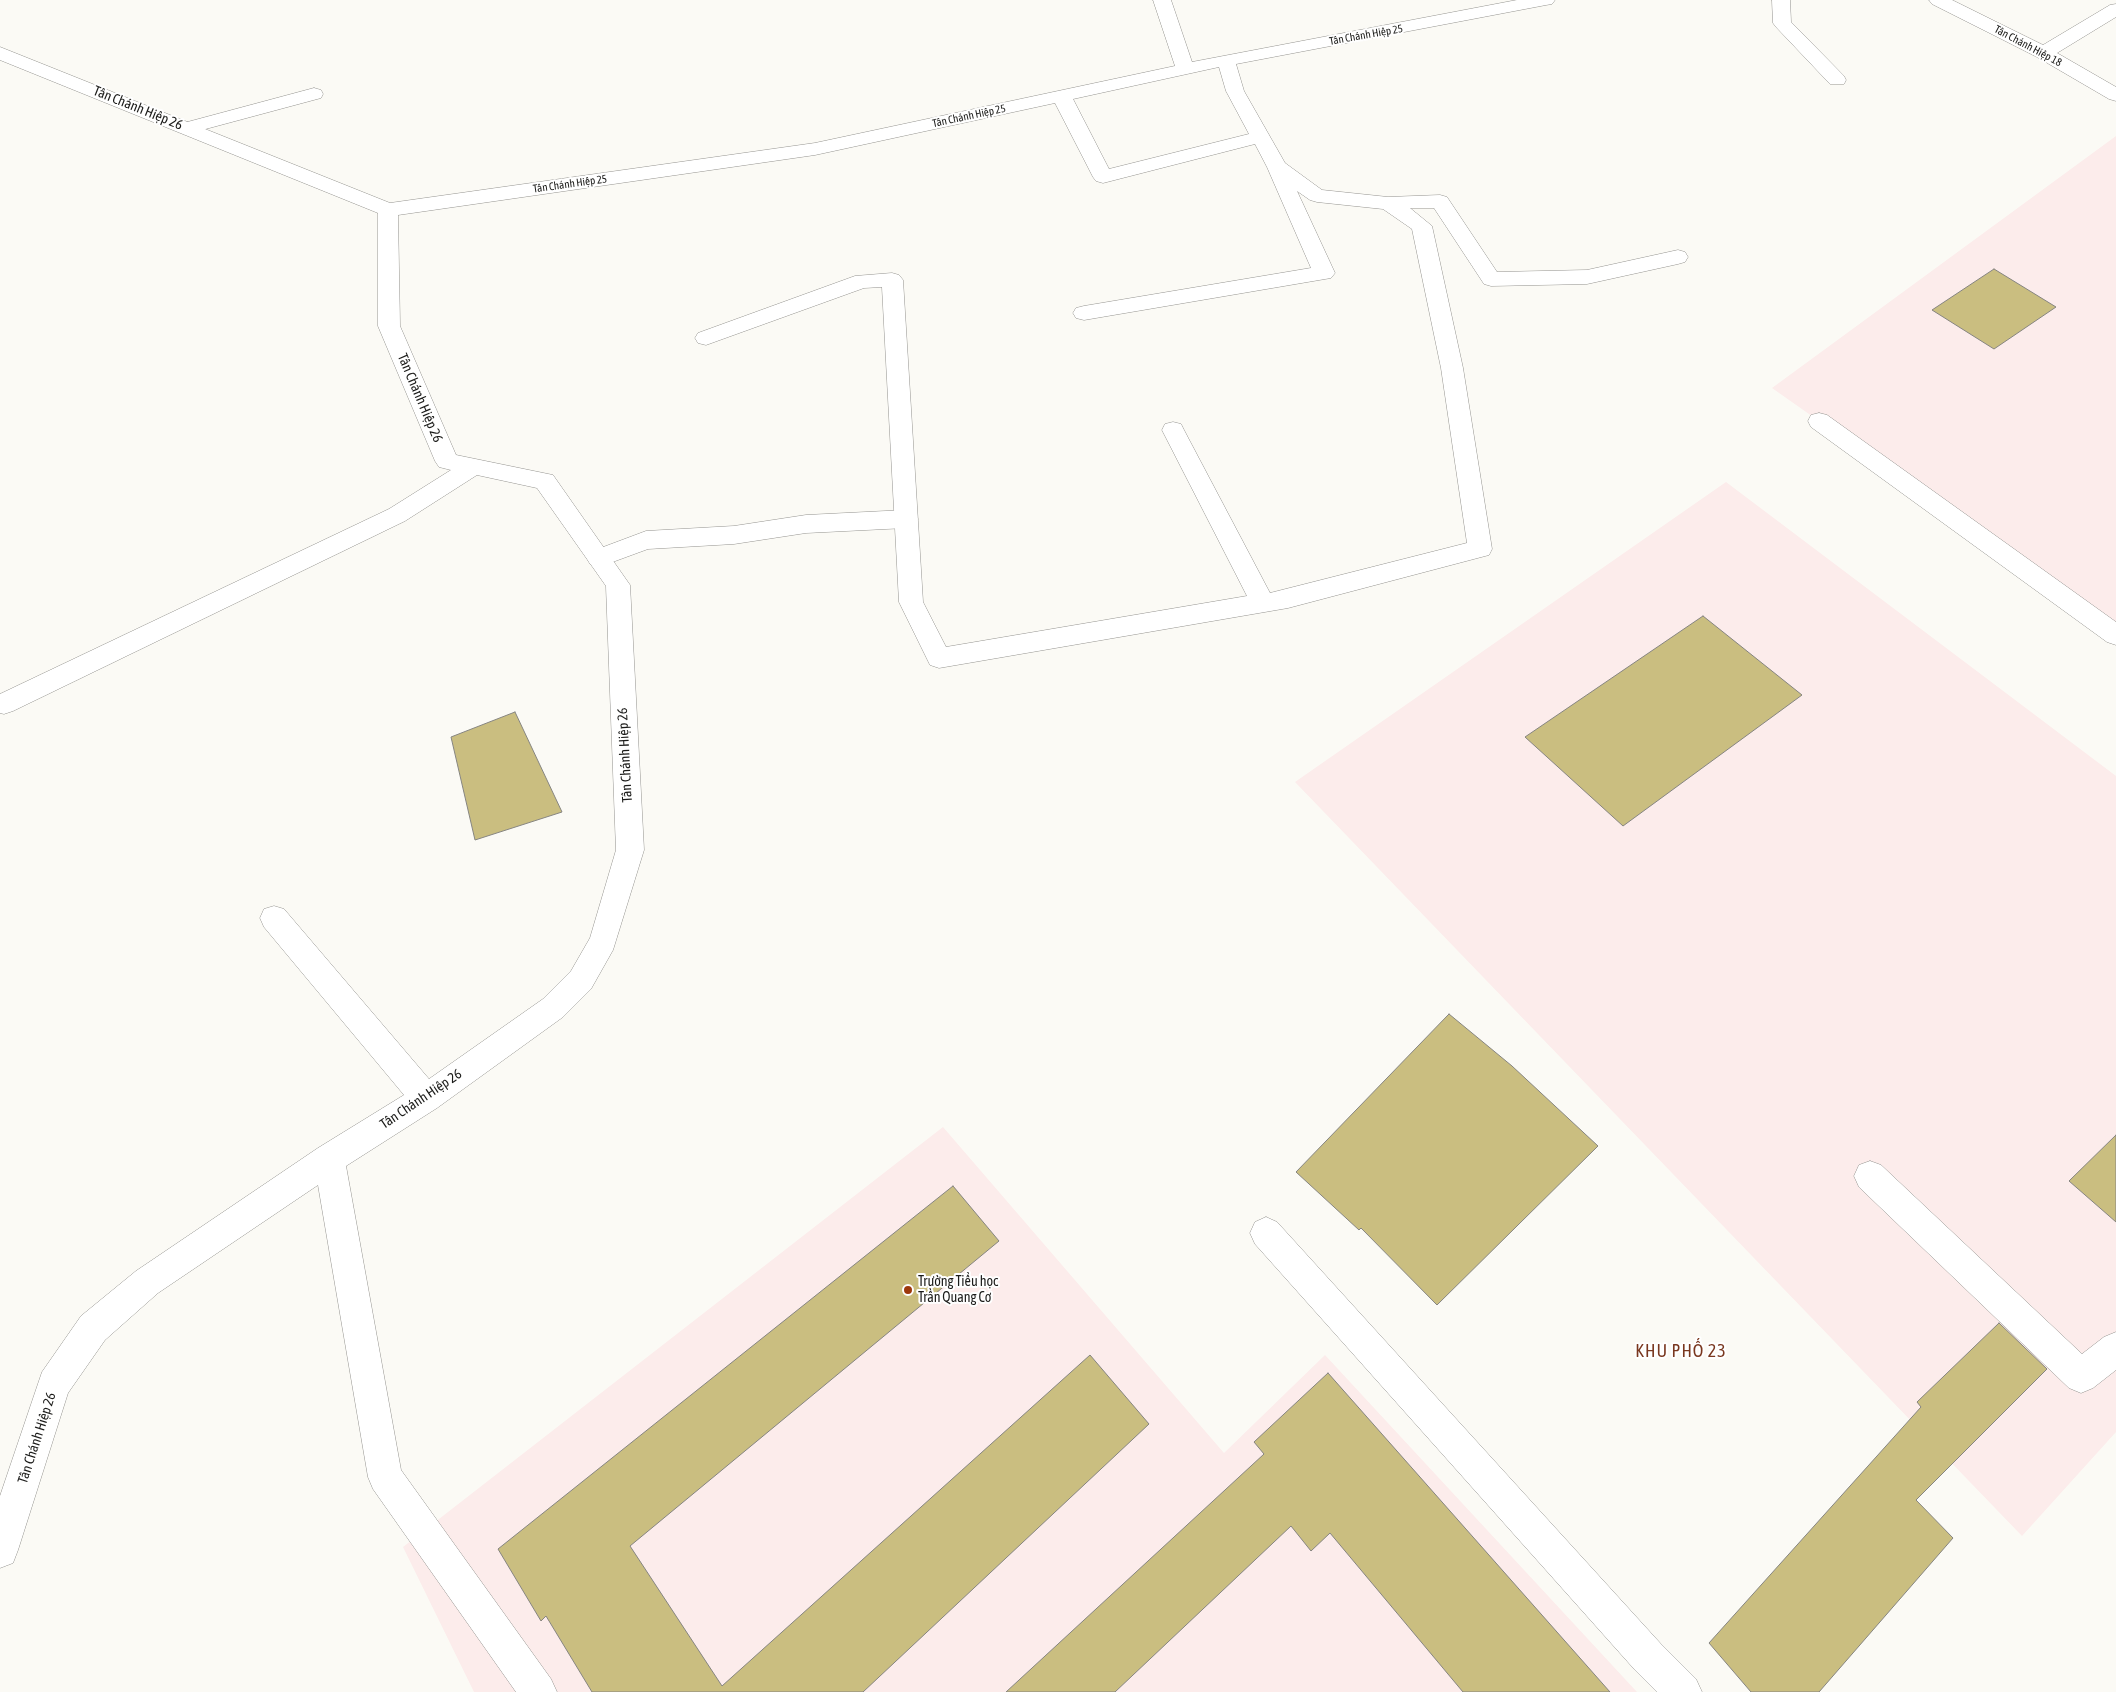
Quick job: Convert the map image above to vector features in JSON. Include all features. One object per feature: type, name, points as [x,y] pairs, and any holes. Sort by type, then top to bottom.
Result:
[{"type":"street","points":[[1162,0],[1169,16],[1185,69]]},
{"type":"street","points":[[1781,0],[1782,23],[1837,80]]},
{"type":"street","name":"Tân Chánh Hiệp 18","points":[[1938,0],[2044,53],[2116,95]]},
{"type":"street","name":"Tân Chánh Hiệp 25","points":[[388,210],[815,149],[1226,60],[1539,1]]},
{"type":"street","points":[[2044,53],[2116,9]]},
{"type":"street","name":"Tân Chánh Hiệp 26","points":[[0,54],[388,210],[389,326],[447,461],[544,481],[618,585],[630,850],[603,941],[581,980],[553,1008],[426,1098],[329,1159],[147,1282],[93,1328],[54,1384],[0,1550]]},
{"type":"street","points":[[1084,313],[1324,273],[1277,167],[1235,91],[1226,60]]},
{"type":"street","points":[[187,128],[314,94]]},
{"type":"street","points":[[1061,96],[1103,177],[1260,137]]},
{"type":"street","points":[[1277,167],[1317,196],[1388,203],[1440,201],[1491,279],[1587,277],[1678,257]]},
{"type":"street","points":[[706,338],[862,281],[892,280],[911,602],[939,658],[1288,599],[1480,549],[1452,368],[1422,226],[1388,203]]},
{"type":"street","points":[[1819,421],[2116,635]]},
{"type":"street","points":[[1172,430],[1264,603]]},
{"type":"street","points":[[4,704],[397,515],[473,467]]},
{"type":"street","points":[[598,558],[646,540],[734,535],[806,524],[906,519]]},
{"type":"street","points":[[274,918],[426,1098]]},
{"type":"street","points":[[329,1159],[385,1477],[538,1692]]},
{"type":"street","points":[[1870,1176],[2081,1376],[2116,1348]]},
{"type":"street","points":[[1266,1233],[1648,1657],[1683,1692]]},
{"type":"shaded area","points":[[2116,136],[2116,630],[1772,388]]},
{"type":"shaded area","points":[[1726,482],[2116,776],[2116,1432],[2022,1536],[1295,782]]},
{"type":"shaded area","name":"Trường Tiểu học Trần Quang Cơ","points":[[943,1127],[1224,1453],[1325,1355],[1637,1692],[474,1692],[403,1547]]},
{"type":"building","points":[[1994,269],[2056,307],[1994,349],[1932,310]]},
{"type":"building","points":[[1703,616],[1802,695],[1623,826],[1525,737]]},
{"type":"building","points":[[515,712],[562,812],[475,840],[451,737]]},
{"type":"building","points":[[1449,1014],[1512,1066],[1598,1146],[1437,1305],[1361,1228],[1359,1230],[1296,1172]]},
{"type":"building","points":[[2116,1135],[2116,1222],[2069,1181]]},
{"type":"building","points":[[953,1186],[999,1241],[630,1546],[722,1686],[1090,1355],[1149,1424],[863,1692],[592,1692],[546,1616],[541,1621],[498,1549]]},
{"type":"building","points":[[1999,1323],[2047,1369],[1916,1500],[1953,1538],[1819,1692],[1751,1692],[1709,1643],[1921,1407],[1917,1402]]},
{"type":"building","points":[[1328,1373],[1610,1692],[1463,1692],[1330,1533],[1311,1551],[1291,1526],[1115,1692],[1006,1692],[1264,1454],[1254,1442]]},
{"type":"place","name":"Trường Tiểu học Trần Quang Cơ","points":[[908,1290]]},
{"type":"district","name":"KHU PHỐ 23","points":[[1681,1351]]}]
